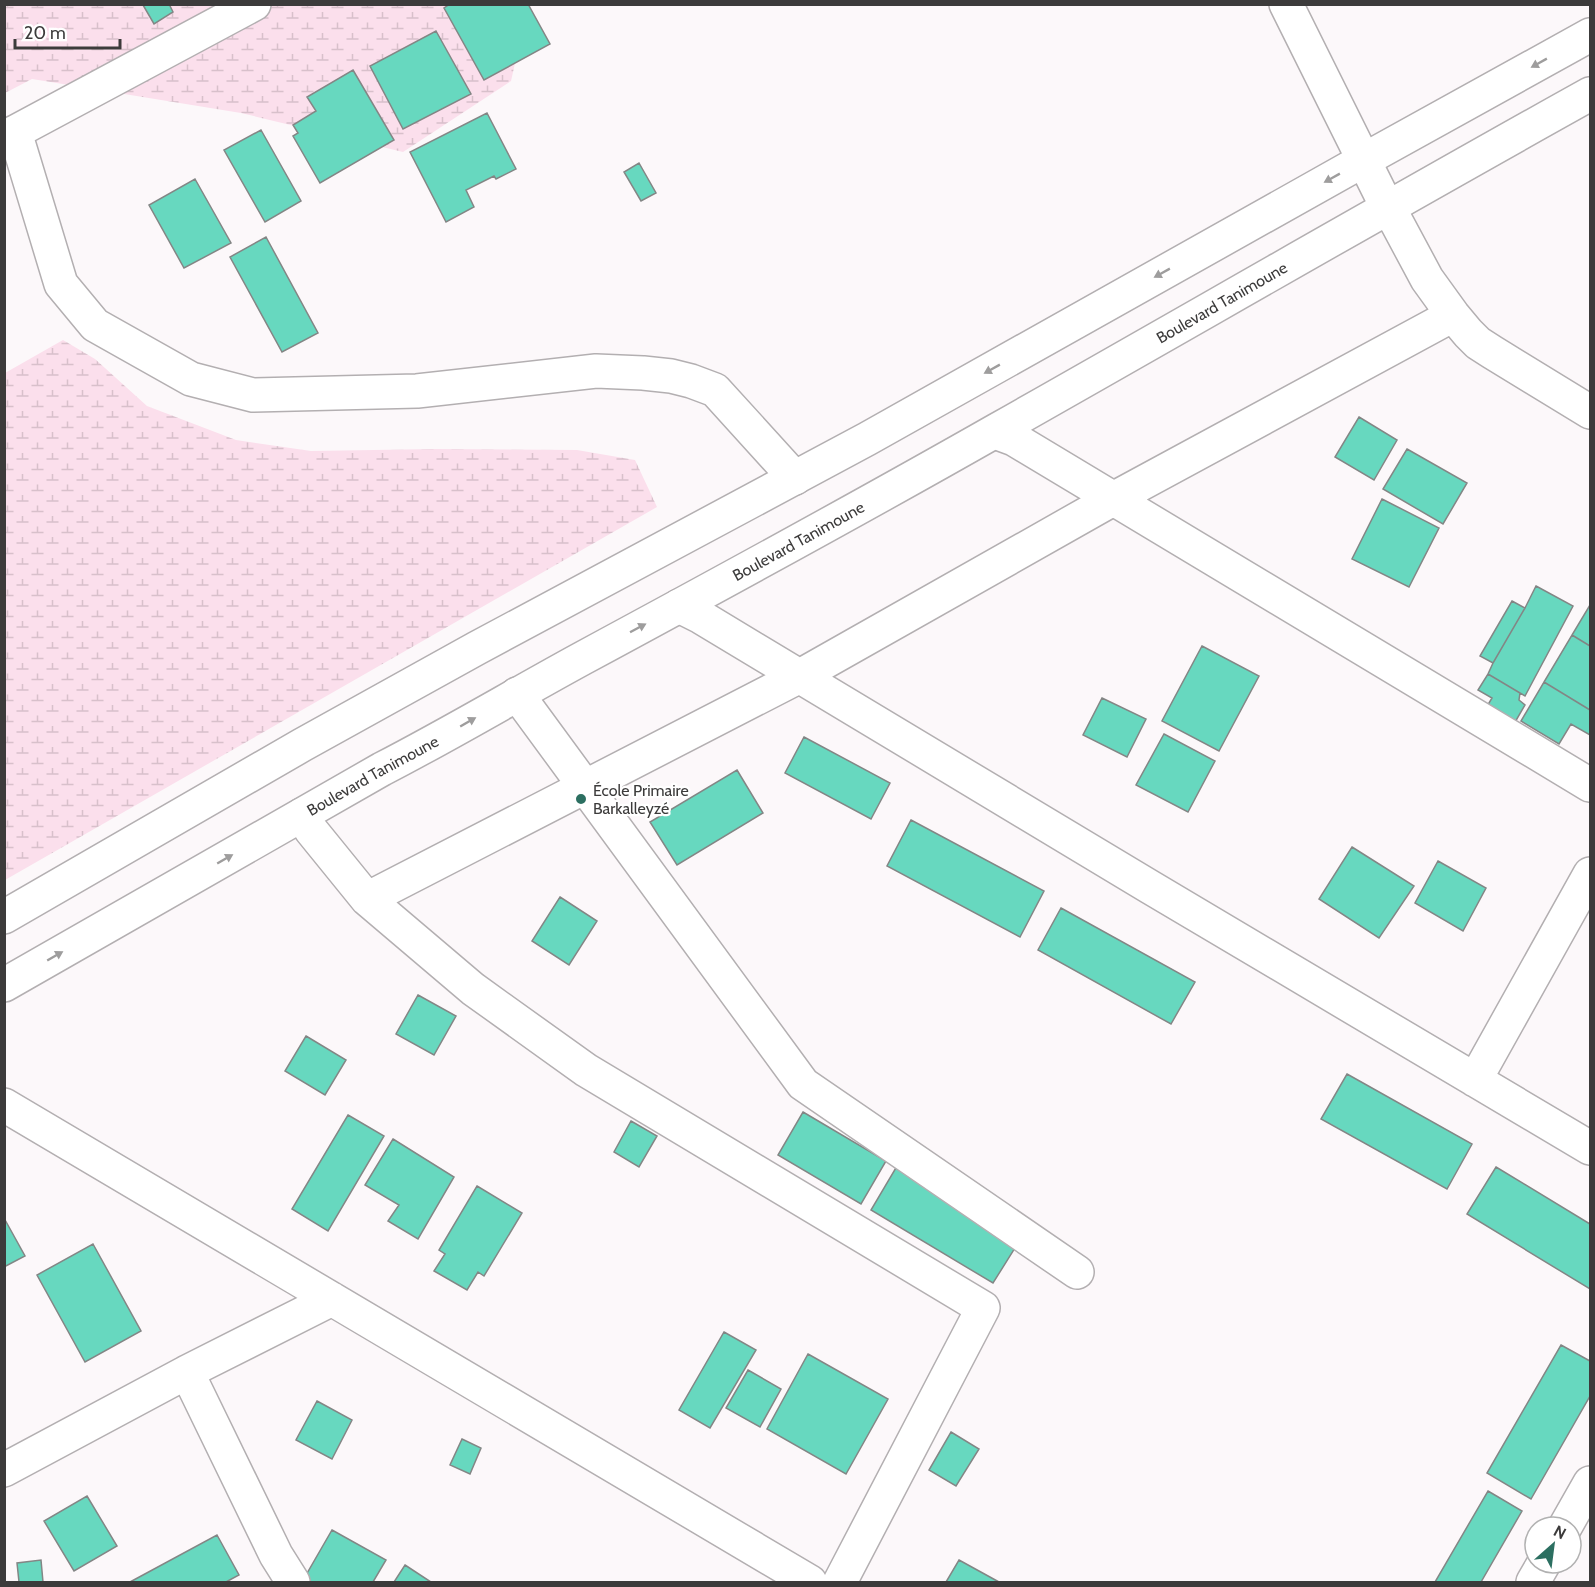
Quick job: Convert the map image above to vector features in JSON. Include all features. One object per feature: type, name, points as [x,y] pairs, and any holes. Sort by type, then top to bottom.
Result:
[{"type":"street","points":[[254,4],[10,135],[61,284],[96,325],[191,379],[253,395],[417,391],[596,371],[671,376],[715,390],[795,478]]},
{"type":"street","points":[[1286,4],[1387,207],[1427,279],[1453,315],[1478,343],[1590,412]]},
{"type":"street","points":[[4,917],[302,745],[477,648],[867,439],[1590,34]]},
{"type":"street","name":"Boulevard Tanimoune","points":[[4,985],[517,694],[995,432],[1387,207],[1590,94]]},
{"type":"street","points":[[367,899],[800,676],[1113,499],[1453,315]]},
{"type":"street","points":[[995,432],[1014,439],[1590,785]]},
{"type":"street","points":[[679,606],[1590,1148]]},
{"type":"street","points":[[517,694],[803,1084],[1077,1272]]},
{"type":"street","points":[[302,815],[311,830],[367,899],[473,989],[586,1070],[983,1308],[840,1582]]},
{"type":"street","points":[[1475,1080],[1590,874]]},
{"type":"street","points":[[4,1105],[810,1582]]},
{"type":"street","points":[[4,1470],[187,1372],[332,1299]]},
{"type":"street","points":[[187,1372],[276,1555],[293,1582]]},
{"type":"street","points":[[1572,1515],[1590,1483]]},
{"type":"green space","points":[[516,4],[525,19],[511,81],[403,152],[241,113],[32,79],[5,93],[5,5]]},
{"type":"green space","points":[[63,340],[95,359],[147,406],[236,440],[311,451],[577,450],[635,460],[657,507],[5,880],[5,373]]},
{"type":"building","points":[[169,4],[173,12],[154,24],[143,5]]},
{"type":"building","points":[[450,4],[528,4],[550,44],[484,80],[444,8]]},
{"type":"building","points":[[436,31],[471,94],[403,129],[370,66]]},
{"type":"building","points":[[353,70],[394,140],[320,183],[293,136],[298,133],[293,125],[316,111],[307,97]]},
{"type":"building","points":[[487,113],[516,169],[496,179],[494,176],[466,190],[474,207],[446,222],[410,152]]},
{"type":"building","points":[[261,130],[301,201],[265,222],[224,150]]},
{"type":"building","points":[[639,163],[656,193],[641,201],[624,172]]},
{"type":"building","points":[[195,179],[231,243],[184,268],[149,205]]},
{"type":"building","points":[[266,237],[318,333],[282,352],[230,257]]},
{"type":"building","points":[[1359,417],[1397,440],[1374,480],[1335,457]]},
{"type":"building","points":[[1407,449],[1467,483],[1443,524],[1383,489]]},
{"type":"building","points":[[1382,499],[1439,528],[1409,587],[1352,559]]},
{"type":"building","points":[[1536,586],[1573,606],[1525,696],[1488,674]]},
{"type":"building","points":[[1512,601],[1525,608],[1493,663],[1480,656]]},
{"type":"building","points":[[1590,605],[1590,646],[1572,635]]},
{"type":"building","points":[[1572,635],[1590,646],[1590,710],[1544,682]]},
{"type":"building","points":[[1202,646],[1259,676],[1219,751],[1162,721]]},
{"type":"building","points":[[1488,674],[1520,693],[1519,700],[1525,705],[1514,724],[1486,708],[1492,698],[1478,690]]},
{"type":"building","points":[[1544,682],[1590,710],[1590,735],[1571,724],[1559,744],[1521,721]]},
{"type":"building","points":[[1102,698],[1146,719],[1127,757],[1083,735]]},
{"type":"building","points":[[1164,734],[1215,761],[1188,812],[1136,785]]},
{"type":"building","points":[[804,737],[890,783],[871,819],[785,773]]},
{"type":"building","points":[[737,770],[763,813],[677,865],[650,822]]},
{"type":"building","points":[[911,820],[1044,891],[1020,937],[887,866]]},
{"type":"building","points":[[1352,847],[1414,886],[1379,938],[1319,899]]},
{"type":"building","points":[[1438,861],[1486,888],[1463,931],[1415,903]]},
{"type":"building","points":[[560,897],[597,921],[569,965],[532,941]]},
{"type":"building","points":[[1061,908],[1195,982],[1171,1024],[1038,950]]},
{"type":"building","points":[[418,995],[456,1016],[434,1055],[396,1034]]},
{"type":"building","points":[[306,1036],[346,1060],[325,1095],[285,1071]]},
{"type":"building","points":[[1347,1074],[1472,1144],[1447,1189],[1321,1119]]},
{"type":"building","points":[[803,1112],[886,1161],[861,1204],[778,1155]]},
{"type":"building","points":[[348,1115],[384,1136],[328,1231],[292,1209]]},
{"type":"building","points":[[631,1121],[657,1136],[639,1167],[614,1152]]},
{"type":"building","points":[[393,1139],[454,1177],[418,1239],[388,1221],[399,1205],[365,1185]]},
{"type":"building","points":[[897,1166],[1020,1240],[993,1283],[871,1210]]},
{"type":"building","points":[[1496,1167],[1590,1224],[1590,1289],[1467,1214]]},
{"type":"building","points":[[477,1186],[522,1213],[484,1276],[478,1272],[467,1290],[434,1271],[445,1254],[439,1250]]},
{"type":"building","points":[[4,1218],[25,1256],[4,1267]]},
{"type":"building","points":[[93,1244],[141,1331],[85,1362],[37,1275]]},
{"type":"building","points":[[724,1332],[756,1350],[710,1428],[679,1410]]},
{"type":"building","points":[[1561,1345],[1590,1361],[1590,1396],[1531,1499],[1487,1473]]},
{"type":"building","points":[[808,1354],[888,1399],[846,1474],[767,1429]]},
{"type":"building","points":[[748,1370],[781,1389],[760,1427],[726,1408]]},
{"type":"building","points":[[317,1401],[352,1420],[332,1459],[296,1440]]},
{"type":"building","points":[[951,1432],[979,1449],[956,1486],[929,1470]]},
{"type":"building","points":[[462,1439],[481,1448],[470,1474],[450,1465]]},
{"type":"building","points":[[1488,1491],[1522,1511],[1481,1582],[1435,1582]]},
{"type":"building","points":[[87,1496],[117,1546],[74,1571],[44,1521]]},
{"type":"building","points":[[332,1530],[386,1560],[373,1582],[302,1582]]},
{"type":"building","points":[[217,1535],[239,1575],[226,1582],[130,1582]]},
{"type":"building","points":[[41,1560],[43,1582],[19,1582],[17,1563]]},
{"type":"building","points":[[959,1560],[999,1582],[946,1582]]},
{"type":"building","points":[[405,1565],[431,1582],[394,1582]]},
{"type":"place","name":"École Primaire Barkalleyzé","points":[[581,799]]}]
